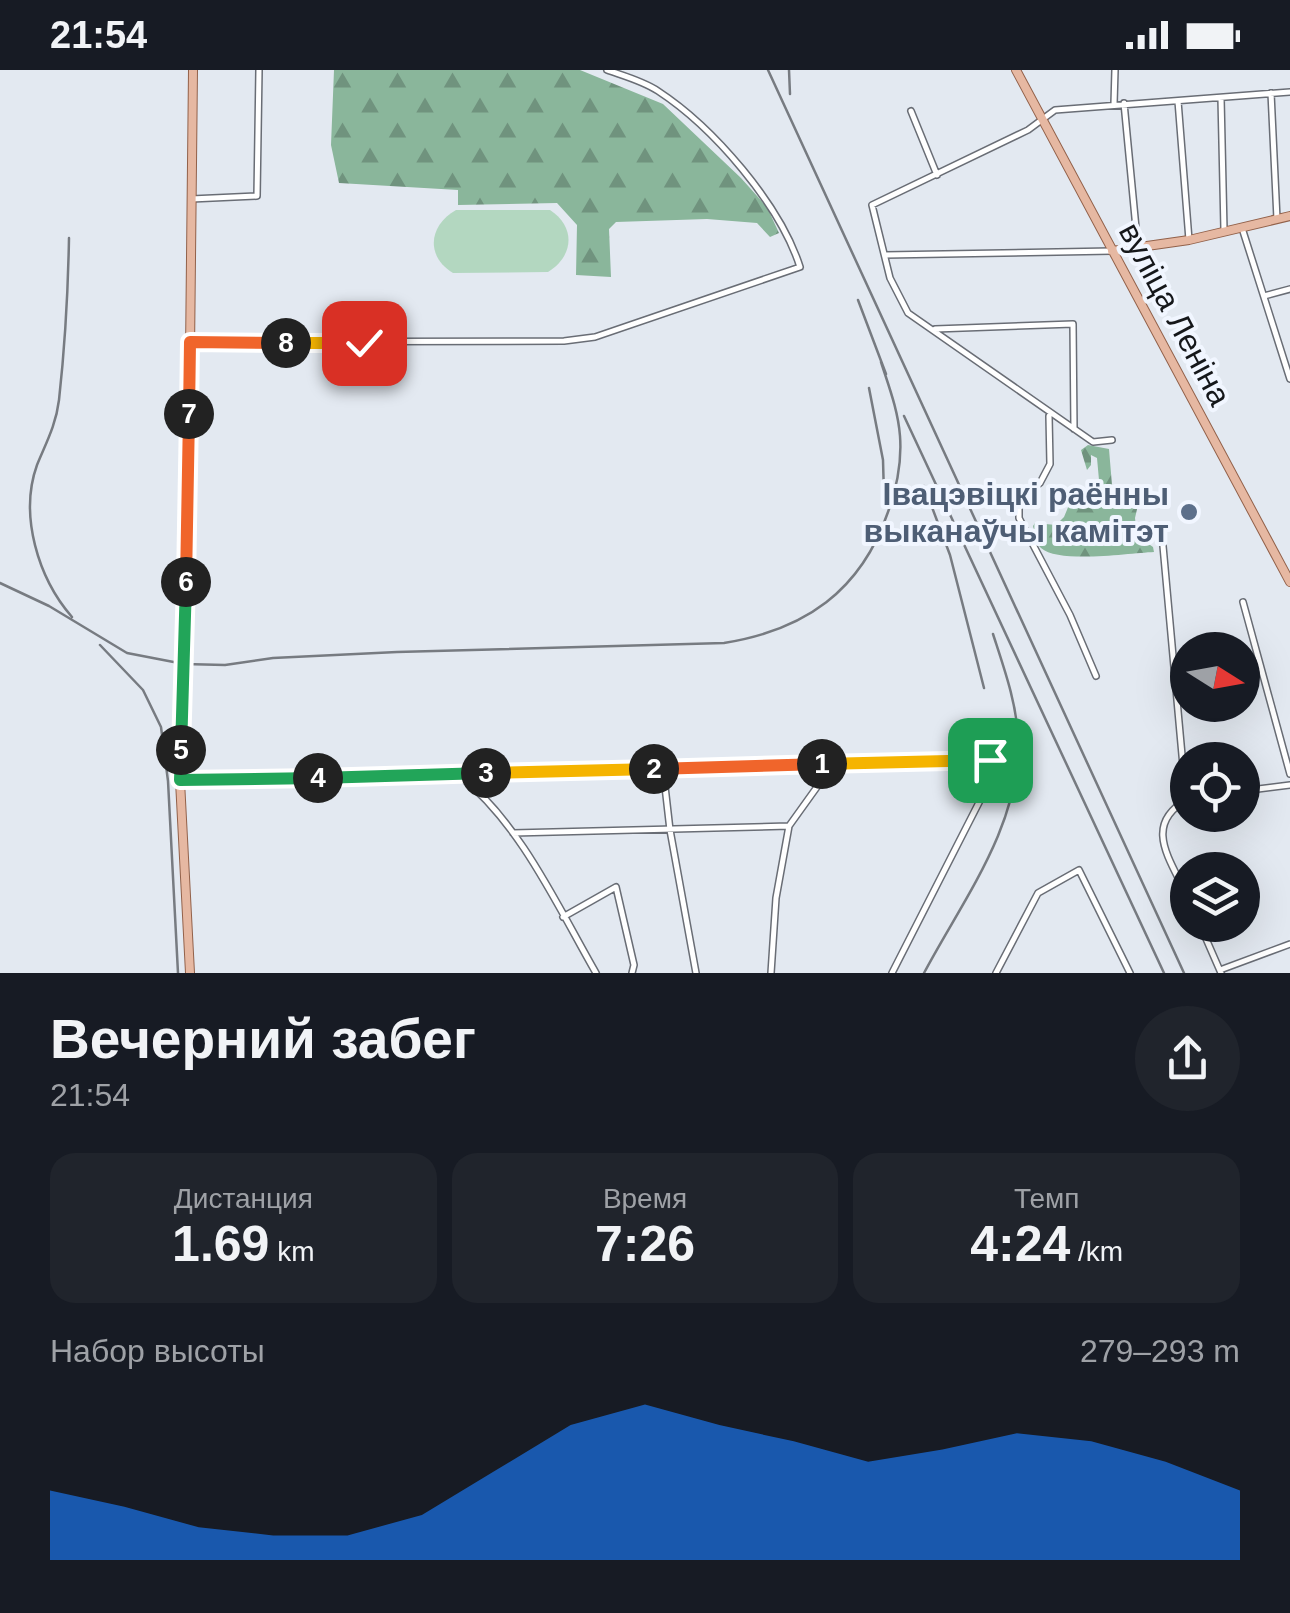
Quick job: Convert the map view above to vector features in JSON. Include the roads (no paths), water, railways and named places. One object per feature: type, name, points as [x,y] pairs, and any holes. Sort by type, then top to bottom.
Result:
[{"type":"main road","points":[[190,973],[180,780],[193,70]]},
{"type":"main road","name":"вуліца Леніна","points":[[1016,70],[1290,582]]},
{"type":"main road","points":[[1112,251],[1189,240],[1290,216]]},
{"type":"street","points":[[192,200],[256,196],[259,70]]},
{"type":"street","points":[[190,342],[564,341],[595,337],[800,267],[791,238],[775,211],[700,127],[654,88],[607,70]]},
{"type":"street","points":[[1114,104],[1115,70]]},
{"type":"street","points":[[1112,440],[1093,442],[908,313],[890,278],[872,205],[1028,130],[1055,110],[1290,92]]},
{"type":"street","points":[[1272,93],[1277,220]]},
{"type":"street","points":[[1222,98],[1224,232]]},
{"type":"street","points":[[1178,100],[1189,240]]},
{"type":"street","points":[[1124,103],[1138,249]]},
{"type":"street","points":[[911,110],[937,174]]},
{"type":"street","points":[[1242,228],[1290,379]]},
{"type":"street","points":[[885,255],[1112,251]]},
{"type":"street","points":[[1264,296],[1290,289]]},
{"type":"street","points":[[932,329],[1073,324],[1074,430]]},
{"type":"street","points":[[1049,414],[1050,464],[1040,482],[1019,500],[1019,518],[1070,615],[1096,676]]},
{"type":"street","points":[[1163,546],[1182,742]]},
{"type":"street","points":[[1243,602],[1290,774]]},
{"type":"street","points":[[180,780],[990,760],[993,775],[892,973]]},
{"type":"street","points":[[770,973],[776,898],[789,826],[827,773],[829,764]]},
{"type":"street","points":[[662,768],[696,973]]},
{"type":"street","points":[[481,773],[482,793]]},
{"type":"street","points":[[458,774],[482,793],[512,833],[596,973]]},
{"type":"street","points":[[1260,789],[1290,786]]},
{"type":"street","points":[[1170,812],[1164,816],[1160,834],[1170,857]]},
{"type":"street","points":[[512,833],[789,826]]},
{"type":"street","points":[[996,973],[1038,893],[1079,870],[1130,973]]},
{"type":"street","points":[[563,916],[616,887],[634,965],[632,973]]},
{"type":"street","points":[[1207,942],[1220,972],[1290,944]]},
{"type":"railway","points":[[768,70],[1184,973]]},
{"type":"railway","points":[[789,70],[790,94]]},
{"type":"railway","points":[[69,238],[59,400],[37,465],[30,504],[41,565],[72,617]]},
{"type":"railway","points":[[858,300],[886,374]]},
{"type":"railway","points":[[0,583],[49,606],[127,653],[184,664],[225,665],[273,658],[397,652],[724,643],[753,637],[804,617],[826,602],[846,585],[877,540],[894,493],[900,456],[897,417],[881,362]]},
{"type":"railway","points":[[869,388],[883,460],[884,496]]},
{"type":"railway","points":[[904,416],[1164,973]]},
{"type":"railway","points":[[924,486],[950,555],[984,688]]},
{"type":"railway","points":[[924,973],[986,861],[1010,802],[1018,739],[1009,686],[993,634]]},
{"type":"railway","points":[[100,645],[143,690],[161,727],[168,781],[178,973]]},
{"type":"place","name":"Івацэвіцкі раённы выканаўчы камітэт","points":[[1189,512]]}]
